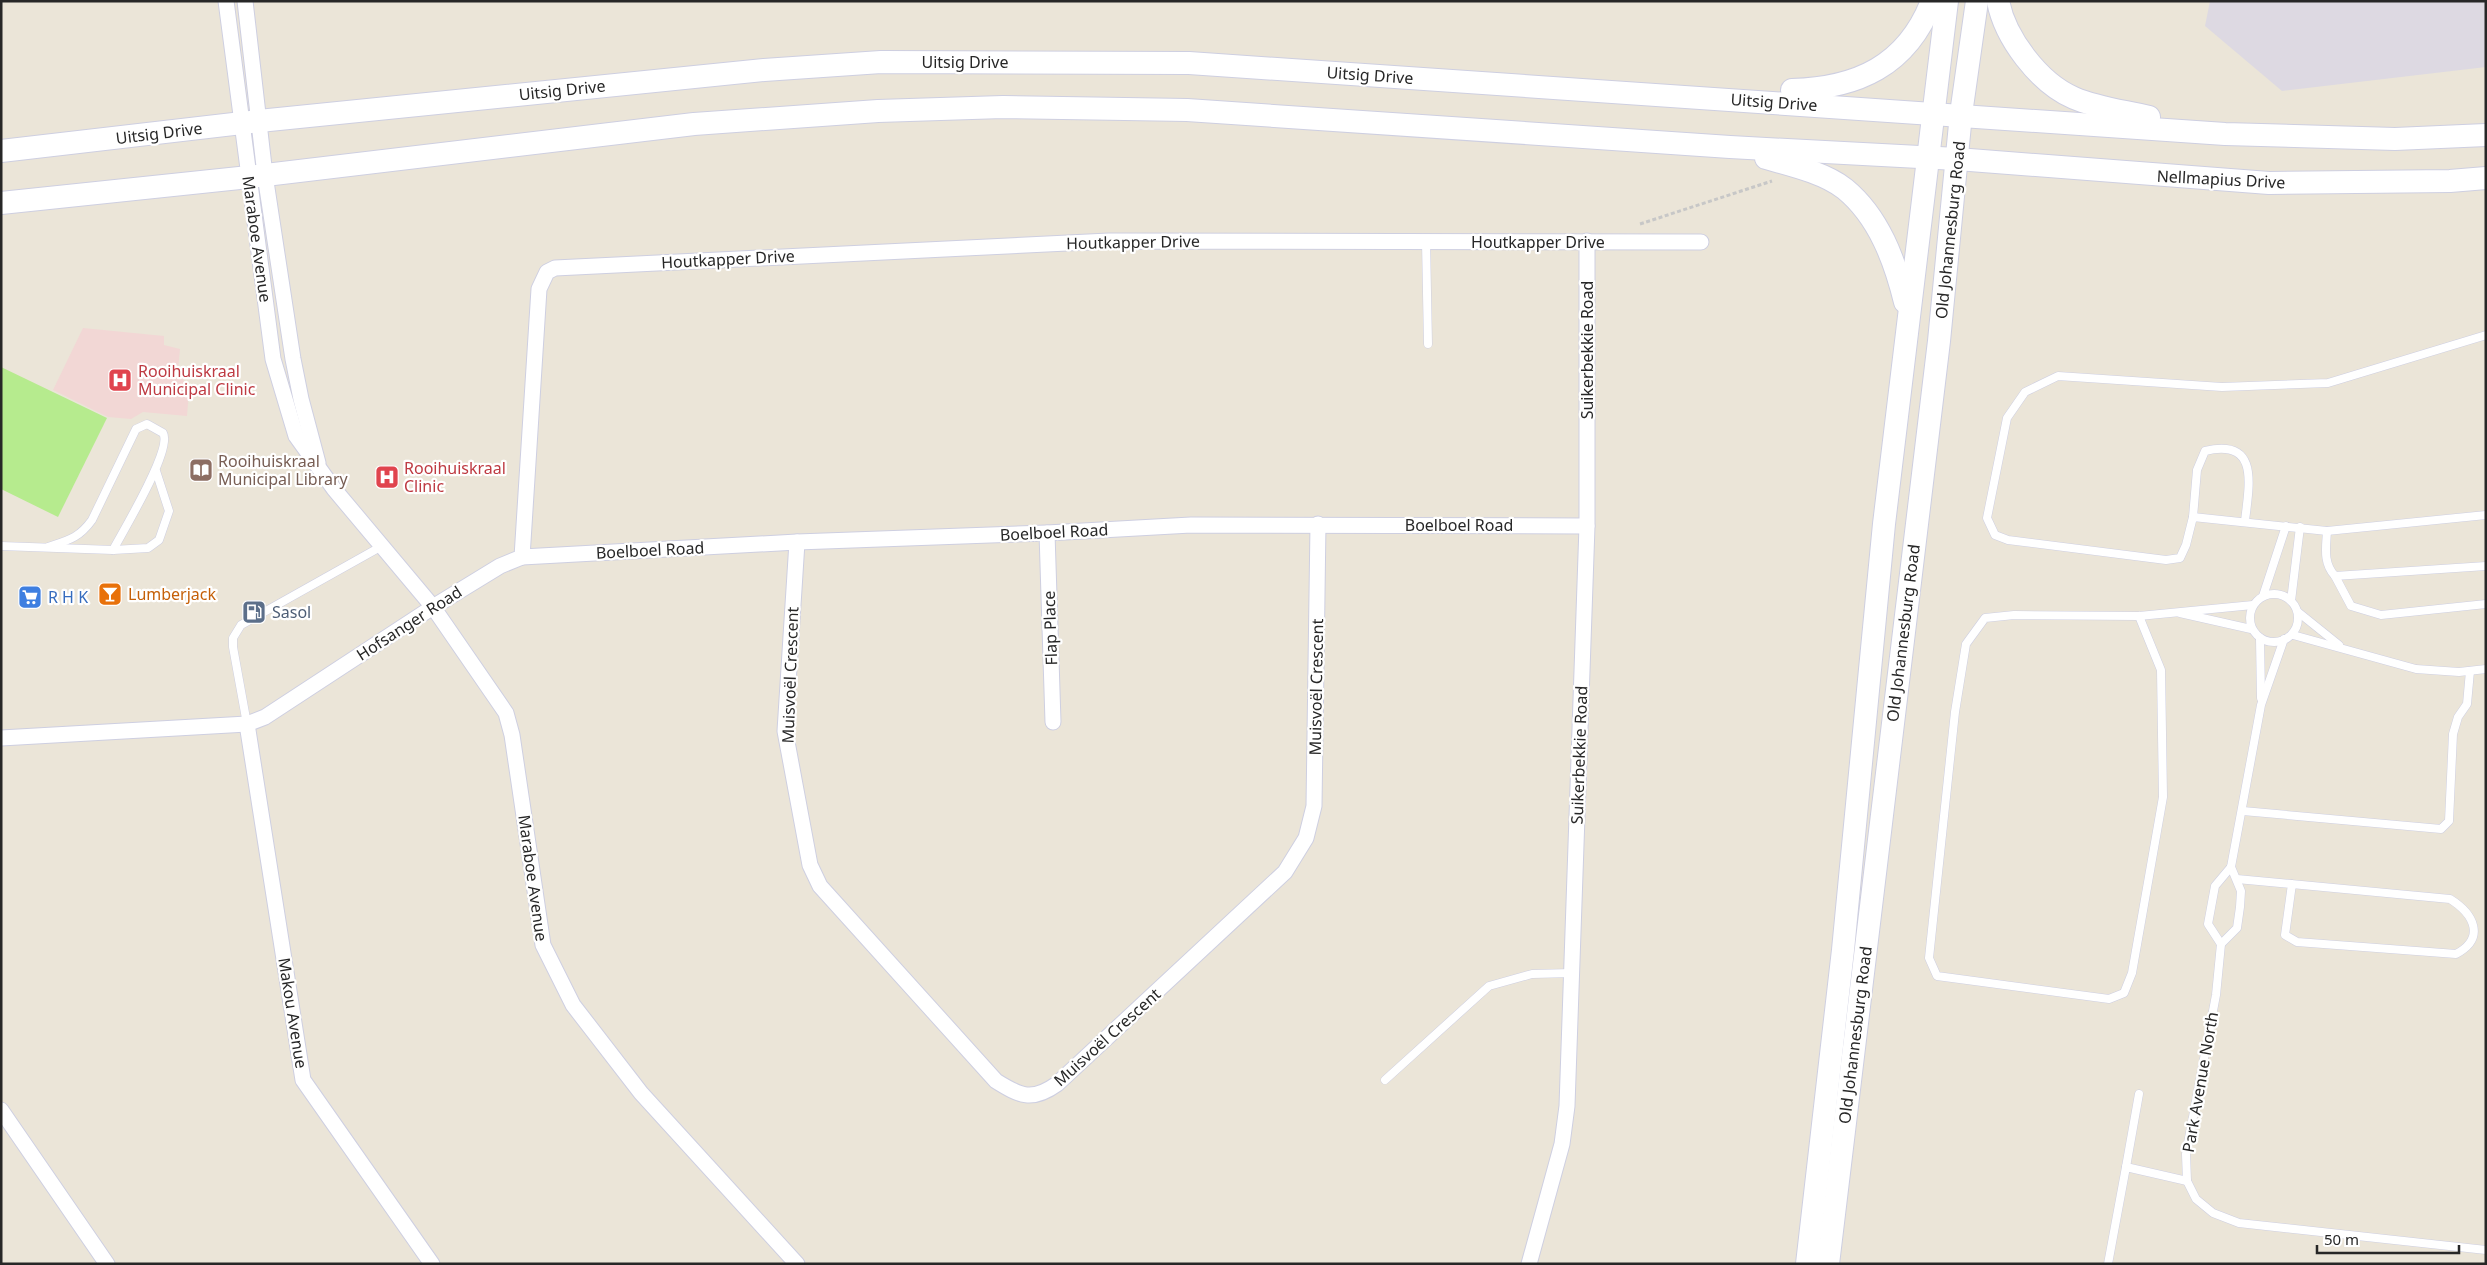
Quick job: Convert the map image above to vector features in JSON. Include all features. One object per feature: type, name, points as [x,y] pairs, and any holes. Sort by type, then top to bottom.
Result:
[{"type":"main road","points":[[1671,95],[1820,90],[1848,84],[1879,70],[1904,48],[1927,15],[1932,1]]},
{"type":"main road","name":"Old Johannesburg Road","points":[[1807,1264],[1843,950],[1884,524],[1947,1]]},
{"type":"main road","name":"Old Johannesburg Road","points":[[1828,1264],[1939,340],[1961,114],[1977,1]]},
{"type":"main road","points":[[1998,1],[2005,24],[2019,49],[2051,82],[2072,97],[2090,104],[2225,134]]},
{"type":"main road","name":"Uitsig Drive","points":[[1,152],[251,122],[764,70],[881,62],[1190,63],[1961,114]]},
{"type":"main road","points":[[1,203],[257,176],[694,124],[878,111],[1003,107],[1187,110],[1730,147],[1928,158]]},
{"type":"main road","points":[[1961,114],[2225,134],[2396,139],[2486,135]]},
{"type":"main road","points":[[1730,147],[1807,170],[1844,188],[1870,217],[1891,253],[1909,315]]},
{"type":"main road","name":"Nellmapius Drive","points":[[1928,158],[2269,184],[2450,181],[2486,178]]},
{"type":"street","name":"Maraboe Avenue","points":[[226,1],[251,122]]},
{"type":"street","name":"Maraboe Avenue","points":[[245,1],[251,122],[257,176],[301,399],[319,467],[433,607],[506,713],[510,724],[543,945],[573,1005],[641,1094],[797,1264]]},
{"type":"street","name":"Houtkapper Drive","points":[[522,557],[539,289],[547,272],[565,266],[1109,241],[1701,242]]},
{"type":"street","name":"Suikerbekkie Road","points":[[1529,1264],[1562,1144],[1567,1106],[1587,526],[1587,242]]},
{"type":"street","name":"Muisvoël Crescent","points":[[797,542],[785,731],[810,865],[815,878],[820,886],[996,1081],[1018,1094],[1037,1095],[1057,1084],[1285,872],[1306,838],[1314,806],[1318,524]]},
{"type":"street","name":"Boelboel Road","points":[[522,557],[797,542],[1047,533],[1192,525],[1587,526]]},
{"type":"street","name":"Flap Place","points":[[1047,533],[1053,722]]},
{"type":"street","name":"Hofsanger Road","points":[[1,738],[247,724],[264,717],[433,607],[500,566],[522,557]]},
{"type":"street","name":"Makou Avenue","points":[[247,724],[303,1080],[432,1264]]},
{"type":"street","points":[[1,1110],[107,1264]]},
{"type":"lane","points":[[1426,242],[1428,344]]},
{"type":"lane","points":[[2245,521],[2249,469],[2246,460],[2239,452],[2218,448],[2206,451],[2197,470],[2193,517],[2186,545],[2180,558],[2166,560],[2008,540],[1995,534],[1988,518],[2007,418],[2025,392],[2058,376],[2222,387],[2328,383],[2486,335]]},
{"type":"lane","points":[[48,547],[78,536],[85,529],[92,520],[136,429],[143,425],[163,433],[166,443],[156,471],[113,550]]},
{"type":"lane","points":[[1,546],[113,550],[148,548],[159,540],[170,506],[156,471]]},
{"type":"lane","points":[[2193,517],[2327,531],[2486,515]]},
{"type":"lane","points":[[2251,629],[2249,616],[2253,605],[2263,596],[2286,526]]},
{"type":"lane","points":[[2291,601],[2300,527]]},
{"type":"lane","points":[[2327,531],[2326,560],[2328,569],[2335,576],[2351,606],[2381,615],[2486,604]]},
{"type":"lane","points":[[247,724],[232,647],[236,630],[241,625],[382,546]]},
{"type":"lane","points":[[2335,576],[2486,566]]},
{"type":"lane","points":[[2263,596],[2274,594],[2291,601],[2298,612],[2343,648]]},
{"type":"lane","points":[[2139,616],[2161,670],[2163,797],[2132,973],[2124,993],[2109,999],[1937,976],[1929,958],[1955,712],[1966,644],[1985,618],[2014,615],[2139,616],[2253,605]]},
{"type":"lane","points":[[2171,612],[2251,629],[2260,638],[2272,642],[2293,634],[2300,621],[2298,612]]},
{"type":"lane","points":[[2293,634],[2416,669],[2470,671],[2486,669]]},
{"type":"lane","points":[[2260,638],[2261,705]]},
{"type":"lane","points":[[2231,867],[2241,891],[2237,928],[2221,944],[2208,924],[2215,886],[2231,867],[2261,705],[2284,639]]},
{"type":"lane","points":[[2243,810],[2441,829],[2449,821],[2452,734],[2458,717],[2467,704],[2470,671]]},
{"type":"lane","points":[[2236,879],[2292,884],[2450,899],[2470,914],[2474,925],[2471,941],[2468,948],[2456,954],[2297,942],[2285,935],[2292,884]]},
{"type":"lane","name":"Park Avenue North","points":[[2221,944],[2216,995],[2186,1154],[2187,1181],[2196,1200],[2213,1213],[2238,1223],[2486,1250]]},
{"type":"lane","points":[[1386,1080],[1489,986],[1532,974],[1572,973]]},
{"type":"lane","points":[[2108,1264],[2139,1094]]},
{"type":"lane","points":[[2126,1167],[2187,1181]]},
{"type":"path","points":[[1633,227],[1807,170]]},
{"type":"shaded area","points":[[2210,1],[2486,1],[2486,67],[2282,91],[2205,26]]},
{"type":"shaded area","name":"Rooihuiskraal Municipal Clinic","points":[[83,328],[164,336],[164,345],[180,349],[178,370],[189,391],[187,416],[143,412],[131,419],[108,417],[53,390]]},
{"type":"green space","points":[[1,367],[107,418],[58,517],[1,489]]},
{"type":"place","name":"Rooihuiskraal Municipal Clinic","points":[[120,380]]},
{"type":"place","name":"Rooihuiskraal Municipal Library","points":[[201,470]]},
{"type":"place","name":"Rooihuiskraal Clinic","points":[[387,477]]},
{"type":"place","name":"Lumberjack","points":[[110,594]]},
{"type":"place","name":"R H K","points":[[30,597]]},
{"type":"place","name":"Sasol","points":[[254,612]]}]
